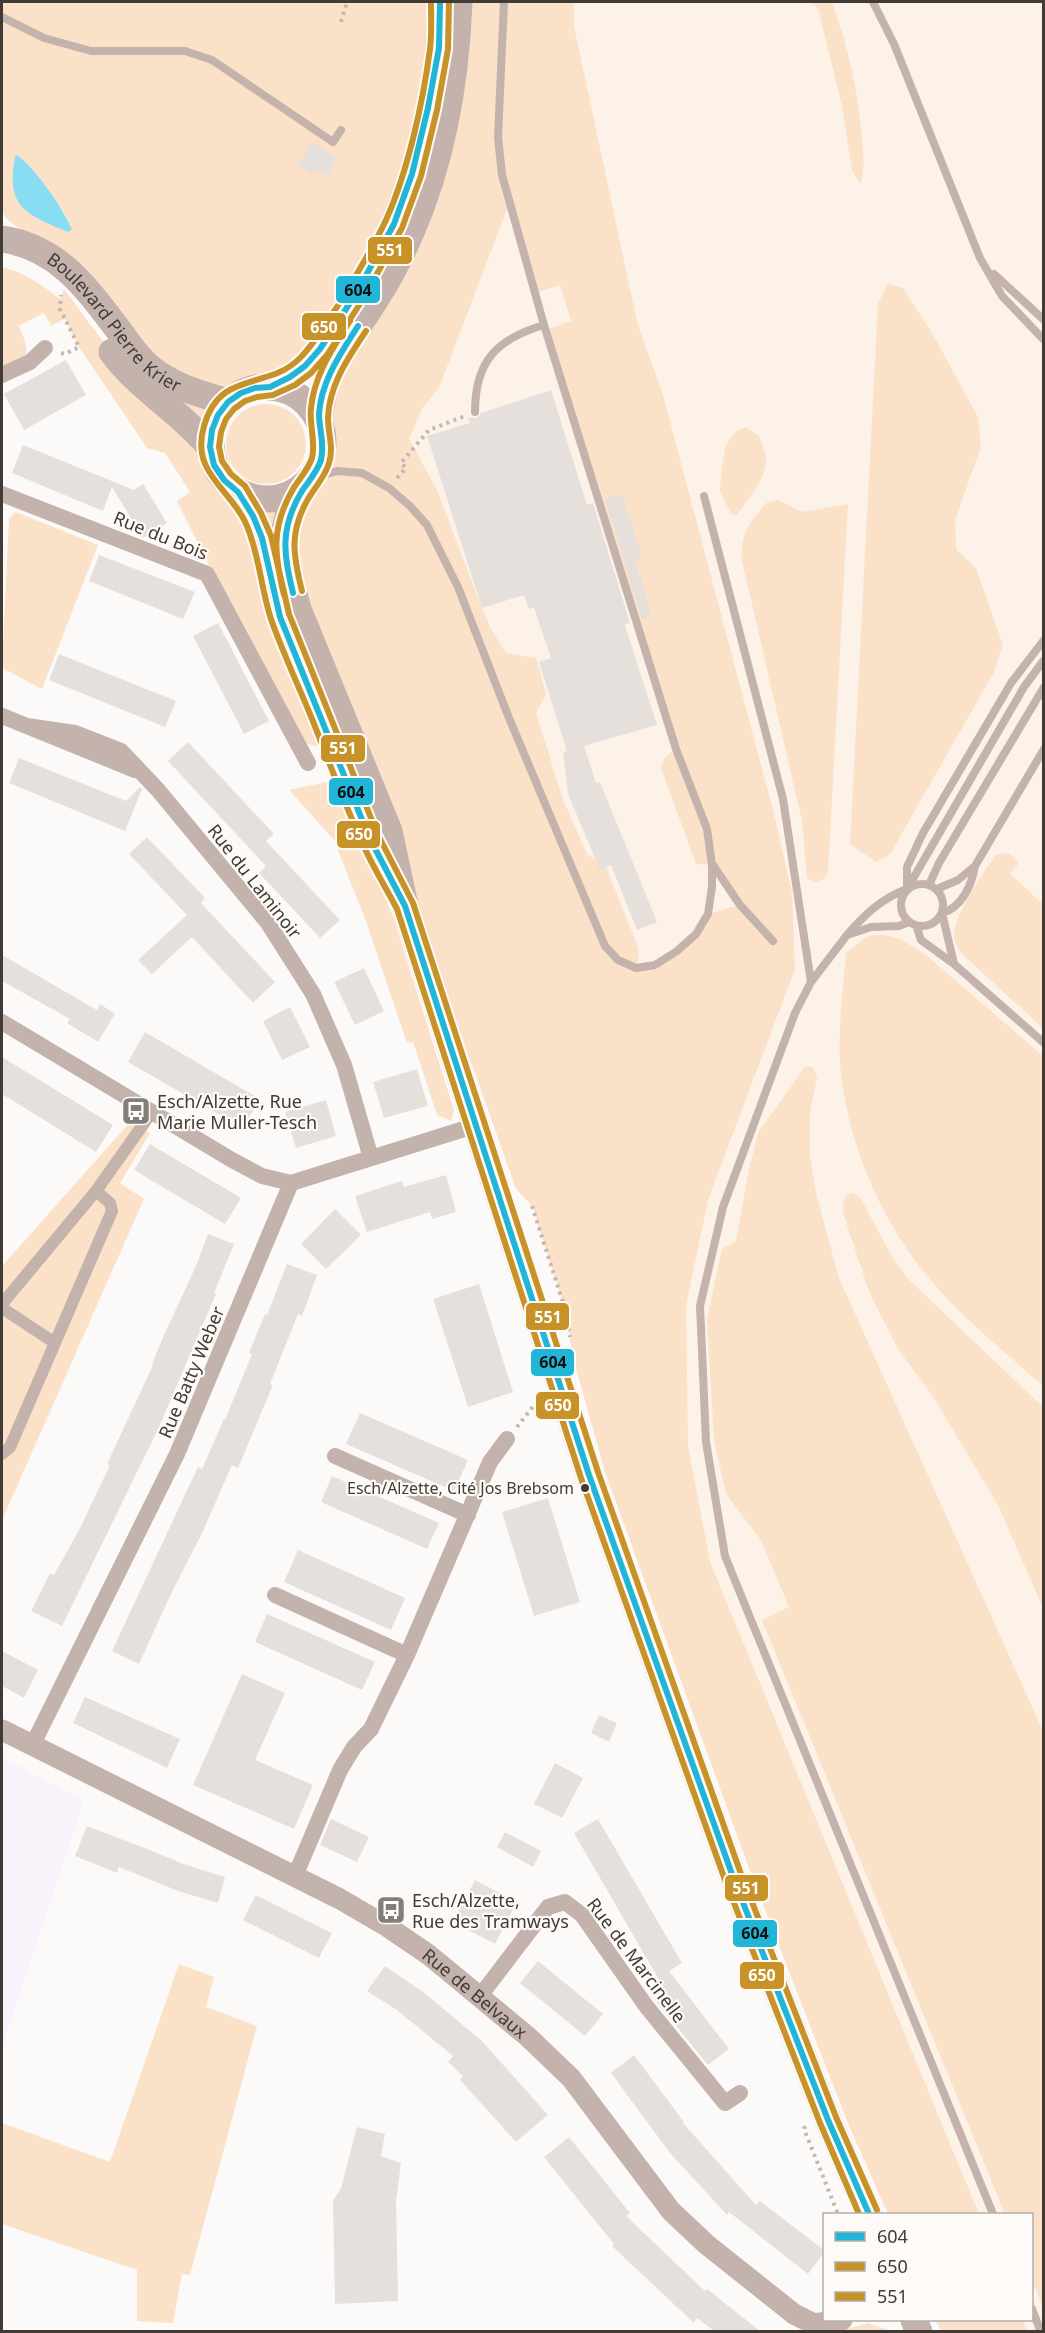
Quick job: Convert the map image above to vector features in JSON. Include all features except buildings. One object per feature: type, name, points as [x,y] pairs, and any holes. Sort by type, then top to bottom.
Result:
[{"type":"main road","points":[[270,387],[305,366],[320,349],[357,292],[394,224],[412,174],[428,108],[439,48],[440,2]]},
{"type":"main road","points":[[459,2],[454,82],[430,183],[411,232],[376,299],[336,360],[326,382],[319,422],[323,446],[320,464],[289,513],[283,538],[285,562],[298,609],[388,831],[405,906],[590,1475],[729,1866],[828,2120],[868,2213]]},
{"type":"main road","name":"Boulevard Pierre Krier","points":[[2,239],[37,250],[67,268],[86,286],[129,345],[155,372],[182,388],[228,402]]},
{"type":"main road","name":"Boulevard Pierre Krier","points":[[2,257],[33,268],[51,278],[64,289],[114,356],[141,385],[193,426],[210,447]]},
{"type":"main road","points":[[319,422],[300,398],[286,390],[270,387],[255,388],[241,393],[228,402],[218,415],[212,430],[210,447],[214,465],[224,480],[238,492],[253,516],[262,538],[280,617],[369,837],[405,906]]},
{"type":"main road","points":[[238,492],[255,498],[273,500],[290,495],[308,482]]},
{"type":"street","points":[[2,375],[30,362],[45,348]]},
{"type":"street","name":"Rue du Bois","points":[[2,494],[207,574],[308,763]]},
{"type":"street","name":"Rue du Laminoir","points":[[2,716],[141,772],[158,790],[268,923],[313,994],[344,1065],[371,1158]]},
{"type":"street","points":[[2,1022],[262,1176],[291,1183],[477,1125]]},
{"type":"street","points":[[2,1304],[96,1191],[152,1112]]},
{"type":"street","name":"Rue Batty Weber","points":[[32,1746],[177,1454],[291,1183]]},
{"type":"street","points":[[2,1454],[10,1447],[112,1211],[110,1203],[96,1191]]},
{"type":"street","points":[[2,1308],[55,1343]]},
{"type":"street","points":[[295,1876],[340,1770],[354,1747],[371,1729],[407,1654],[490,1462],[507,1439]]},
{"type":"street","points":[[335,1456],[468,1515]]},
{"type":"street","points":[[275,1596],[407,1654]]},
{"type":"street","name":"Rue de Belvaux","points":[[2,1730],[295,1876],[388,1927],[429,1955],[527,2036],[571,2078],[671,2211],[706,2244],[814,2328],[836,2321]]},
{"type":"street","name":"Rue de Marcinelle","points":[[480,1996],[548,1907],[565,1902],[582,1915],[646,2006],[725,2103],[740,2093]]},
{"type":"lane","points":[[308,482],[337,471],[362,473],[389,488],[428,525],[450,569],[605,946],[618,960],[636,968],[655,965],[677,951],[696,934],[708,914],[712,865],[707,829],[676,749],[544,325],[502,175],[498,138],[504,2]]},
{"type":"lane","points":[[873,2],[894,44],[980,258],[1002,296],[1044,340]]},
{"type":"lane","points":[[2,17],[44,38],[91,51],[185,51],[212,60],[333,142],[341,130]]},
{"type":"lane","points":[[980,258],[998,279],[1044,320]]},
{"type":"lane","points":[[475,412],[475,390],[481,370],[493,351],[511,339],[544,325]]},
{"type":"lane","points":[[704,496],[783,799],[811,982]]},
{"type":"lane","points":[[907,890],[907,867],[923,832],[1011,683],[1044,640]]},
{"type":"lane","points":[[1044,660],[1024,687],[901,903],[904,917],[912,924],[921,940],[954,964],[1044,1043]]},
{"type":"lane","points":[[933,887],[936,869],[1035,698],[1044,687]]},
{"type":"lane","points":[[993,2213],[725,1556],[706,1442],[700,1306],[723,1207],[795,1014],[811,982],[847,935],[887,897],[920,884],[933,887],[958,880],[975,866],[1044,749]]},
{"type":"lane","points":[[712,865],[740,904],[772,941]]},
{"type":"lane","points":[[847,935],[871,927],[930,925],[936,922],[942,913],[951,911],[957,905],[973,877],[975,866]]},
{"type":"lane","points":[[933,887],[942,897],[942,913],[954,964]]},
{"type":"lane","points":[[1033,2311],[1041,2331]]},
{"type":"path","points":[[341,22],[347,2]]},
{"type":"path","points":[[45,348],[65,354],[79,347],[60,309],[64,289]]},
{"type":"path","points":[[389,488],[406,468],[401,463],[429,430],[475,412]]},
{"type":"path","points":[[532,1206],[567,1315]]},
{"type":"shaded area","points":[[2,2],[440,2],[439,48],[428,108],[357,292],[270,387],[241,393],[235,392],[186,376],[166,365],[141,340],[86,269],[65,252],[14,225],[2,211]],"holes":[[[17,156],[49,190],[72,229]]]},
{"type":"shaded area","points":[[459,2],[574,2],[574,26],[637,322],[663,395],[774,814],[792,893],[795,969],[708,1200],[686,1306],[688,1446],[710,1562],[979,2213],[888,2213],[847,2121],[750,1871],[605,1472],[572,1354],[567,1315],[532,1206],[516,1189],[389,831],[324,748],[296,741],[177,501],[190,492],[165,453],[147,448],[79,347],[65,319],[51,326],[44,313],[19,326],[25,342],[26,354],[19,361],[2,366],[2,267],[18,272],[60,299],[64,289],[114,356],[182,388],[228,402],[213,426],[210,449],[223,479],[236,490],[251,496],[268,498],[285,496],[301,487],[312,476],[319,464],[322,434]],"holes":[[[509,204],[535,293],[560,285],[571,321],[545,330],[676,749],[665,757],[661,768],[696,864],[712,865],[740,905],[708,914],[677,951],[655,965],[636,968],[639,955],[636,942],[606,867],[587,854],[563,800],[536,713],[546,694],[536,658],[506,653],[491,629],[437,490],[409,439],[423,407],[439,388]]]},
{"type":"shaded area","points":[[475,2],[1043,2],[1043,2331],[1011,2331],[1006,2321],[1033,2321],[1033,2213],[963,2213],[686,1541],[349,507]]},
{"type":"shaded area","points":[[809,2],[832,2],[843,36],[852,69],[860,120],[864,162],[860,184],[852,170],[842,106],[818,8]]},
{"type":"shaded area","points":[[888,284],[903,288],[932,333],[978,417],[981,447],[955,520],[956,549],[976,568],[1003,645],[993,674],[890,854],[876,862],[850,844],[878,303]]},
{"type":"shaded area","points":[[266,404],[281,407],[294,416],[303,429],[306,444],[303,459],[294,472],[281,481],[266,484],[251,481],[238,472],[229,459],[226,444],[229,429],[238,416],[251,407]]},
{"type":"shaded area","points":[[746,427],[759,436],[766,456],[765,467],[756,489],[737,515],[731,514],[720,491],[722,465],[726,445],[736,431]]},
{"type":"shaded area","points":[[778,500],[802,512],[848,504],[828,872],[824,879],[816,883],[807,878],[802,821],[742,561],[744,536],[750,523],[766,503]]},
{"type":"shaded area","points":[[16,512],[98,545],[42,689],[2,668],[9,518]]},
{"type":"shaded area","points":[[336,780],[394,919],[454,1110],[451,1121],[437,1115],[413,1042],[407,1043],[367,924],[334,840],[289,790]]},
{"type":"shaded area","points":[[1009,853],[1019,863],[1010,874],[1043,904],[1043,1028],[961,953],[954,938],[959,916],[995,855]]},
{"type":"shaded area","points":[[872,935],[900,939],[925,954],[1043,1056],[1043,1386],[966,1318],[922,1269],[887,1216],[860,1157],[844,1094],[840,1063],[840,1022],[846,953]]},
{"type":"shaded area","points":[[805,1067],[813,1067],[817,1078],[810,1112],[810,1157],[817,1197],[839,1278],[1043,1731],[1043,2308],[1033,2282],[1033,2213],[1005,2213],[762,1620],[789,1607],[761,1540],[726,1494],[714,1440],[707,1319],[722,1249],[736,1241],[749,1169],[759,1131]]},
{"type":"shaded area","points":[[131,1121],[150,1133],[120,1183],[144,1199],[2,1520],[2,1266]]},
{"type":"shaded area","points":[[852,1193],[860,1197],[890,1253],[907,1278],[1043,1407],[1043,1608],[998,1505],[932,1395],[898,1349],[870,1294],[843,1213],[843,1202],[846,1196]]},
{"type":"shaded area","points":[[2,1757],[84,1801],[2,2048]]},
{"type":"shaded area","points":[[179,1964],[214,1977],[206,2007],[257,2026],[190,2275],[182,2274],[173,2323],[137,2321],[137,2270],[2,2224],[2,2123],[110,2162]]},
{"type":"shaded area","points":[[936,2321],[1022,2321],[1027,2331],[941,2331]]},
{"type":"shaded area","points":[[868,2323],[891,2331],[837,2332]]},
{"type":"water","points":[[17,155],[41,179],[62,210],[72,229],[68,232],[41,220],[22,207],[14,188],[13,174]]},
{"type":"transit line","name":"650","points":[[431,2],[430,49],[419,113],[401,180],[381,231],[337,307],[300,358],[274,375],[233,388],[221,396],[211,408],[201,443],[203,457],[207,469],[247,526],[255,550],[268,610],[277,634],[354,825],[397,909],[581,1478],[725,1880],[820,2123],[859,2213]]},
{"type":"transit line","name":"604","points":[[440,2],[439,48],[428,108],[412,174],[394,224],[357,292],[320,349],[305,366],[290,377],[270,387],[255,388],[241,393],[228,402],[218,415],[212,430],[210,447],[214,465],[224,480],[238,492],[253,516],[262,538],[280,617],[369,837],[405,906],[589,1475],[733,1877],[828,2120],[869,2213]]},
{"type":"transit line","name":"551","points":[[449,2],[448,49],[437,110],[421,176],[402,228],[365,296],[327,355],[311,373],[295,385],[273,395],[245,401],[234,409],[226,419],[219,447],[222,461],[231,474],[245,486],[271,536],[289,614],[377,833],[413,903],[598,1472],[741,1874],[836,2117],[877,2210]]},
{"type":"transit line","name":"551","points":[[284,595],[278,566],[276,541],[278,528],[286,503],[312,458],[311,414],[316,384],[325,362],[350,321]]},
{"type":"transit line","name":"604","points":[[293,593],[287,566],[287,529],[295,504],[321,460],[319,414],[324,390],[333,368],[358,326]]},
{"type":"transit line","name":"650","points":[[302,591],[296,566],[295,533],[302,511],[329,463],[331,446],[328,418],[332,394],[346,362],[366,331]]},
{"type":"place","name":"Esch/Alzette, Rue Marie Muller-Tesch","points":[[136,1111]]},
{"type":"place","name":"Esch/Alzette, Cité Jos Brebsom","points":[[585,1488]]},
{"type":"place","name":"Esch/Alzette, Rue des Tramways","points":[[391,1910]]}]
